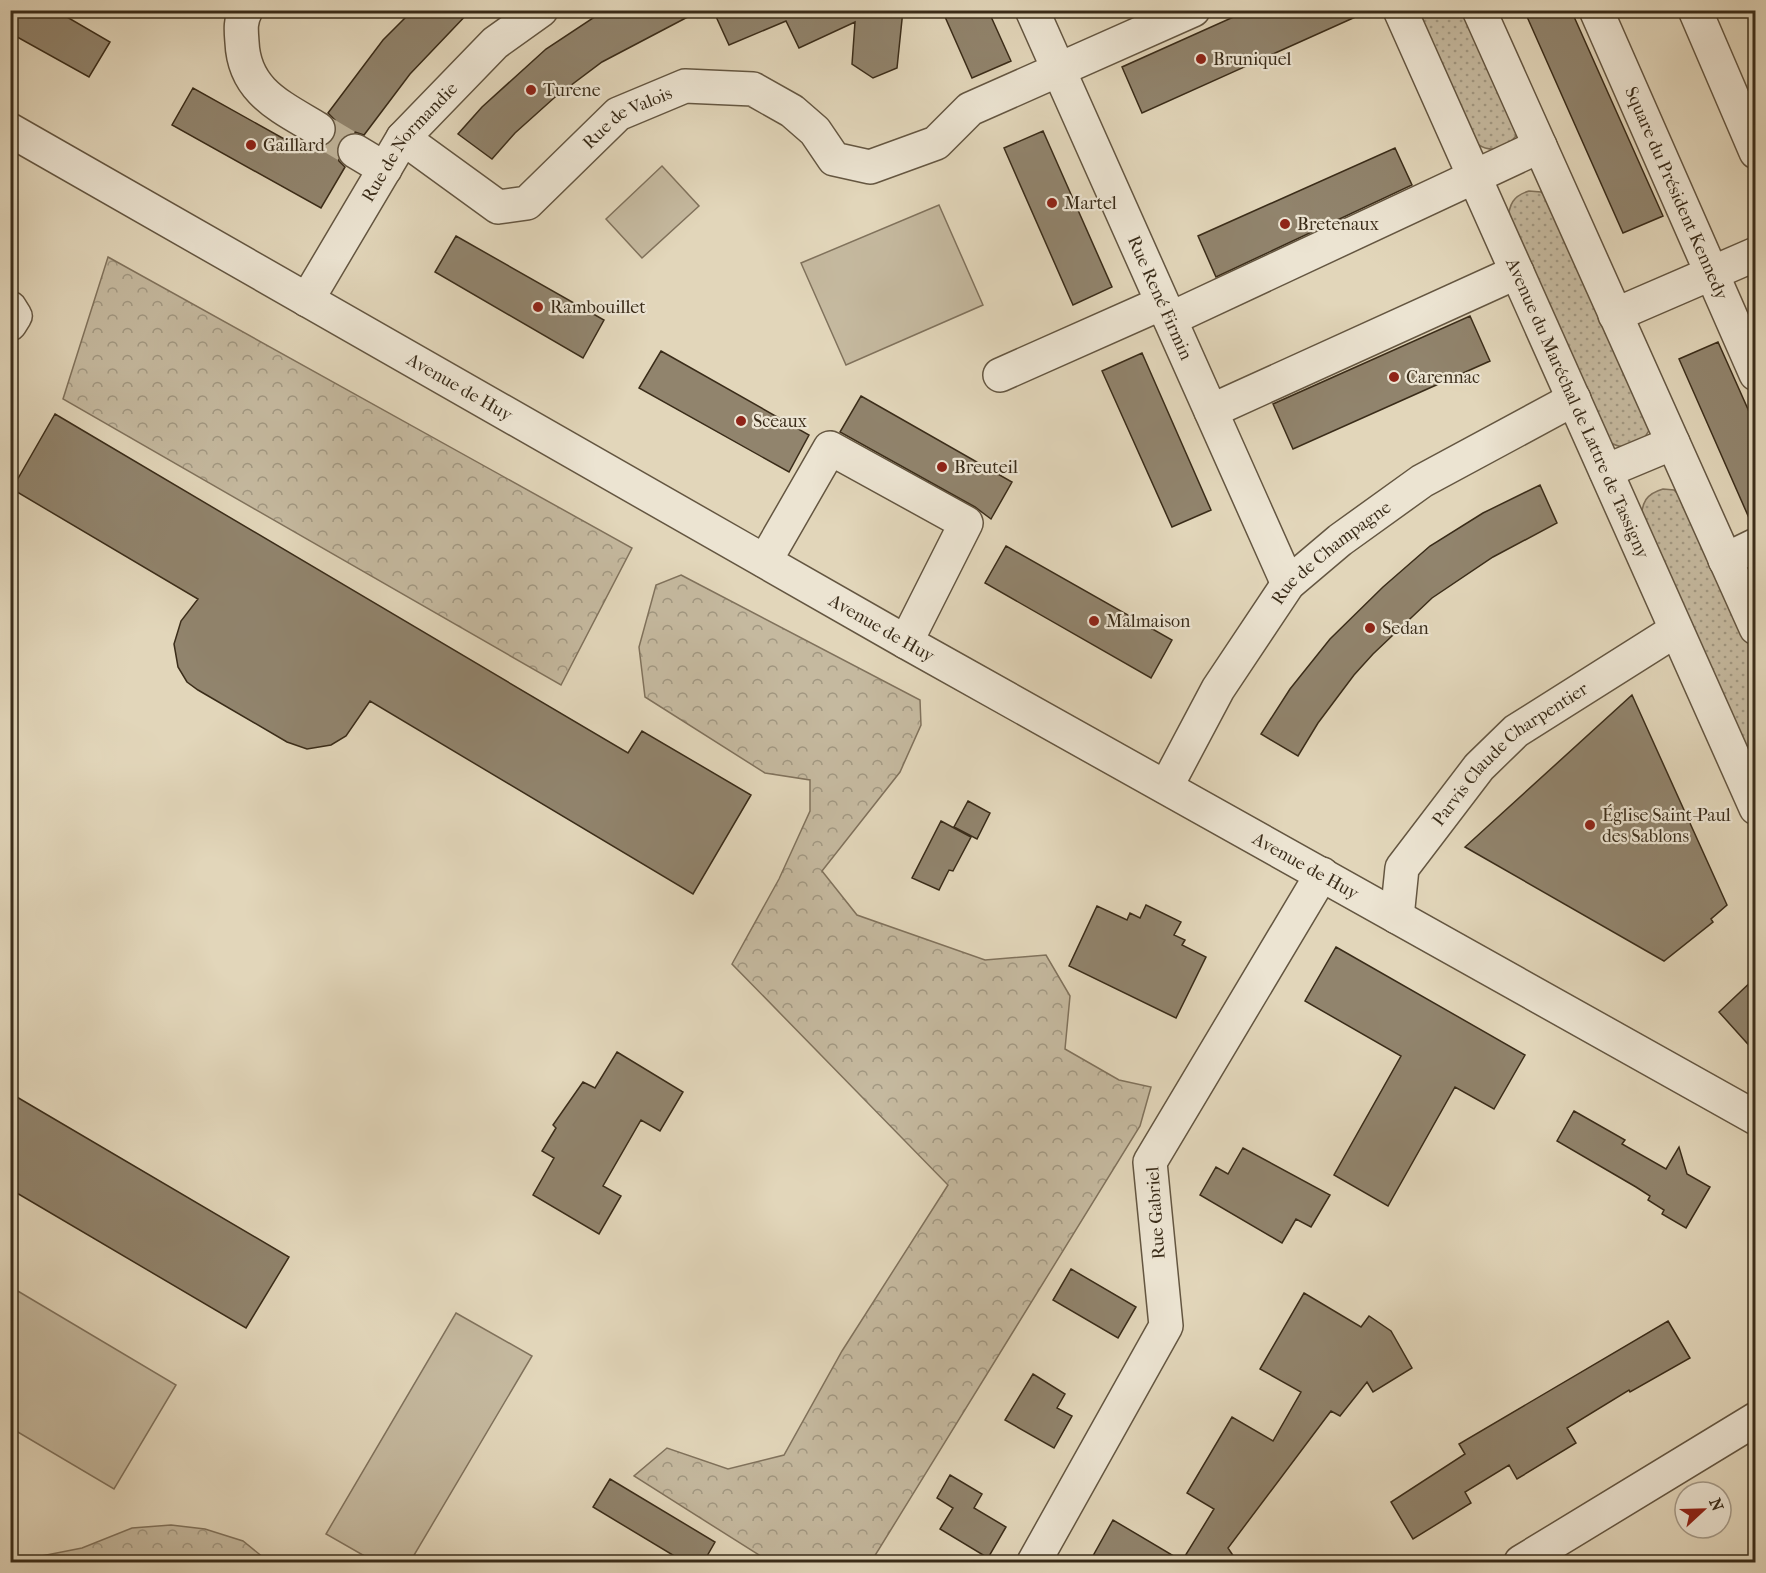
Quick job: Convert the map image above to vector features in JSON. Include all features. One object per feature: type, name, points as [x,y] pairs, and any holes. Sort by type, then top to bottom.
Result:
[{"type":"street","points":[[246,10],[241,19],[243,63],[266,97],[318,129]]},
{"type":"street","name":"Rue de Normandie","points":[[307,300],[403,138],[495,43],[541,10]]},
{"type":"street","name":"Rue René Firmin","points":[[1032,10],[1288,584]]},
{"type":"street","name":"Rue de Valois","points":[[403,138],[498,207],[527,203],[618,114],[685,86],[753,89],[792,111],[815,131],[834,159],[870,167],[936,143],[970,109],[1193,10]]},
{"type":"street","name":"Avenue du Maréchal de Lattre de Tassigny","points":[[1400,10],[1676,630],[1752,791]]},
{"type":"street","points":[[1479,10],[1755,628]]},
{"type":"street","name":"Square du Président Kennedy","points":[[1596,10],[1755,374]]},
{"type":"street","points":[[1695,10],[1755,152]]},
{"type":"street","name":"Avenue de Huy","points":[[10,130],[906,642],[1755,1118]]},
{"type":"street","points":[[1000,375],[1166,311],[1540,146]]},
{"type":"street","points":[[355,151],[385,169]]},
{"type":"street","points":[[1615,315],[1755,254]]},
{"type":"street","points":[[1210,411],[1517,272]]},
{"type":"street","points":[[10,308],[15,316],[10,324]]},
{"type":"street","name":"Rue de Champagne","points":[[1166,787],[1218,690],[1288,584],[1340,540],[1422,481],[1574,399]]},
{"type":"street","points":[[1606,471],[1673,443]]},
{"type":"street","points":[[765,561],[830,448],[966,523],[906,642]]},
{"type":"street","points":[[1725,560],[1755,545]]},
{"type":"street","name":"Parvis Claude Charpentier","points":[[1397,917],[1402,868],[1479,767],[1516,731],[1676,630]]},
{"type":"street","name":"Rue Gabriel","points":[[1034,1563],[1166,1326],[1150,1162],[1322,874]]},
{"type":"street","points":[[1523,1562],[1755,1419]]},
{"type":"green space","points":[[1415,11],[1470,11],[1517,115],[1516,136],[1508,144],[1498,149],[1488,149],[1477,144]]},
{"type":"green space","points":[[662,166],[699,206],[642,258],[606,219]]},
{"type":"green space","points":[[1529,191],[1541,192],[1550,200],[1651,424],[1645,437],[1635,445],[1623,447],[1609,442],[1508,221],[1509,210],[1513,202],[1519,195]]},
{"type":"green space","points":[[939,205],[983,305],[846,365],[801,263]]},
{"type":"green space","points":[[108,257],[632,548],[561,685],[63,399]]},
{"type":"green space","points":[[1663,489],[1674,490],[1689,505],[1755,654],[1755,759],[1748,755],[1641,519],[1642,508],[1646,500],[1653,493]]},
{"type":"green space","points":[[681,575],[920,700],[921,725],[900,772],[822,871],[857,915],[985,960],[1046,955],[1070,996],[1065,1049],[1119,1080],[1151,1087],[1140,1126],[871,1562],[770,1562],[634,1476],[667,1448],[728,1469],[784,1455],[842,1351],[948,1185],[732,964],[779,879],[810,811],[810,780],[765,773],[645,697],[639,647],[656,585]]},
{"type":"green space","points":[[11,1287],[176,1385],[114,1489],[11,1428]]},
{"type":"green space","points":[[456,1313],[532,1356],[410,1562],[375,1562],[326,1534]]},
{"type":"green space","points":[[171,1525],[205,1529],[243,1541],[269,1562],[11,1562],[82,1548],[132,1528]]},
{"type":"building","points":[[10,10],[55,10],[110,42],[89,77],[10,33]]},
{"type":"building","points":[[413,10],[471,10],[410,74],[364,135],[355,132],[346,134],[339,141],[336,151],[339,161],[345,167],[321,208],[172,125],[193,88],[302,149],[306,144],[317,148],[327,146],[334,139],[337,130],[335,120],[328,113],[383,40]]},
{"type":"building","name":"Turene","points":[[605,10],[701,10],[602,62],[554,98],[515,133],[492,159],[458,134],[482,107],[546,49]]},
{"type":"building","points":[[713,10],[903,10],[897,68],[873,78],[852,64],[855,22],[799,48],[786,21],[729,45]]},
{"type":"building","points":[[942,10],[988,10],[1011,61],[972,78]]},
{"type":"building","name":"Bruniquel","points":[[1249,10],[1371,10],[1142,113],[1122,67]]},
{"type":"building","points":[[1524,10],[1571,10],[1663,216],[1623,233]]},
{"type":"building","name":"Martel","points":[[1043,131],[1112,287],[1073,305],[1004,148]]},
{"type":"building","name":"Bretenaux","points":[[1395,148],[1412,185],[1216,277],[1198,236]]},
{"type":"building","name":"Rambouillet","points":[[456,236],[604,320],[583,358],[435,272]]},
{"type":"building","name":"Carennac","points":[[1470,316],[1490,361],[1293,449],[1273,404]]},
{"type":"building","points":[[1718,342],[1755,425],[1755,527],[1753,527],[1679,359]]},
{"type":"building","name":"Sceaux","points":[[661,351],[809,435],[789,472],[639,388]]},
{"type":"building","points":[[1142,353],[1211,510],[1172,527],[1102,371]]},
{"type":"building","name":"Breuteil","points":[[861,396],[1012,482],[991,519],[975,507],[840,432]]},
{"type":"building","points":[[55,414],[628,753],[642,731],[751,795],[693,894],[370,701],[346,736],[331,745],[307,749],[287,742],[187,682],[178,667],[174,644],[181,621],[198,599],[12,489]]},
{"type":"building","name":"Sedan","points":[[1540,485],[1557,523],[1493,557],[1432,598],[1354,675],[1318,723],[1298,756],[1261,734],[1290,689],[1330,639],[1383,587],[1430,546],[1483,513]]},
{"type":"building","name":"Malmaison","points":[[1006,546],[1172,640],[1151,678],[985,583]]},
{"type":"building","name":"Église Saint-Paul des Sablons","points":[[1632,695],[1727,905],[1711,919],[1713,922],[1664,961],[1465,847]]},
{"type":"building","points":[[968,801],[990,813],[977,839],[954,827]]},
{"type":"building","points":[[941,821],[971,837],[953,871],[949,870],[939,890],[912,878]]},
{"type":"building","points":[[1146,905],[1181,922],[1174,935],[1185,940],[1182,945],[1206,957],[1176,1018],[1069,966],[1097,906],[1127,920],[1130,913],[1140,918]]},
{"type":"building","points":[[1336,947],[1525,1055],[1494,1109],[1455,1087],[1388,1206],[1334,1175],[1401,1056],[1305,1001]]},
{"type":"building","points":[[1755,978],[1755,1052],[1719,1012]]},
{"type":"building","points":[[617,1052],[683,1092],[660,1131],[641,1120],[603,1186],[621,1196],[599,1234],[533,1195],[554,1158],[542,1151],[556,1128],[553,1125],[583,1082],[595,1088]]},
{"type":"building","points":[[10,1093],[289,1257],[246,1328],[10,1189]]},
{"type":"building","points":[[1574,1111],[1625,1140],[1622,1144],[1666,1169],[1679,1147],[1687,1174],[1710,1187],[1686,1228],[1662,1214],[1664,1210],[1648,1200],[1650,1196],[1557,1141]]},
{"type":"building","points":[[1243,1148],[1330,1195],[1311,1227],[1296,1219],[1282,1243],[1200,1195],[1216,1167],[1228,1174]]},
{"type":"building","points":[[1071,1269],[1136,1307],[1118,1338],[1053,1300]]},
{"type":"building","points":[[1304,1293],[1361,1327],[1369,1316],[1391,1331],[1412,1368],[1373,1392],[1367,1382],[1340,1416],[1331,1411],[1228,1548],[1238,1563],[1089,1563],[1113,1520],[1182,1561],[1214,1509],[1187,1493],[1232,1417],[1273,1441],[1301,1392],[1260,1369]]},
{"type":"building","points":[[1668,1321],[1690,1358],[1630,1392],[1629,1390],[1567,1428],[1576,1443],[1517,1479],[1509,1465],[1465,1492],[1471,1503],[1413,1539],[1391,1502],[1465,1454],[1459,1444]]},
{"type":"building","points":[[1033,1374],[1065,1394],[1057,1408],[1072,1416],[1054,1448],[1005,1420]]},
{"type":"building","points":[[950,1475],[982,1494],[974,1508],[1006,1527],[988,1558],[940,1529],[953,1508],[937,1498]]},
{"type":"building","points":[[610,1479],[715,1542],[703,1563],[686,1563],[593,1507]]},
{"type":"tunnel","points":[[318,129],[355,151]]},
{"type":"place","name":"Bruniquel","points":[[1201,59]]},
{"type":"place","name":"Turene","points":[[531,90]]},
{"type":"place","name":"Gaillard","points":[[251,145]]},
{"type":"place","name":"Martel","points":[[1052,203]]},
{"type":"place","name":"Bretenaux","points":[[1285,224]]},
{"type":"place","name":"Rambouillet","points":[[538,307]]},
{"type":"place","name":"Carennac","points":[[1394,377]]},
{"type":"place","name":"Sceaux","points":[[741,421]]},
{"type":"place","name":"Breuteil","points":[[942,467]]},
{"type":"place","name":"Malmaison","points":[[1094,621]]},
{"type":"place","name":"Sedan","points":[[1370,628]]},
{"type":"place","name":"Église Saint-Paul des Sablons","points":[[1590,825]]}]
